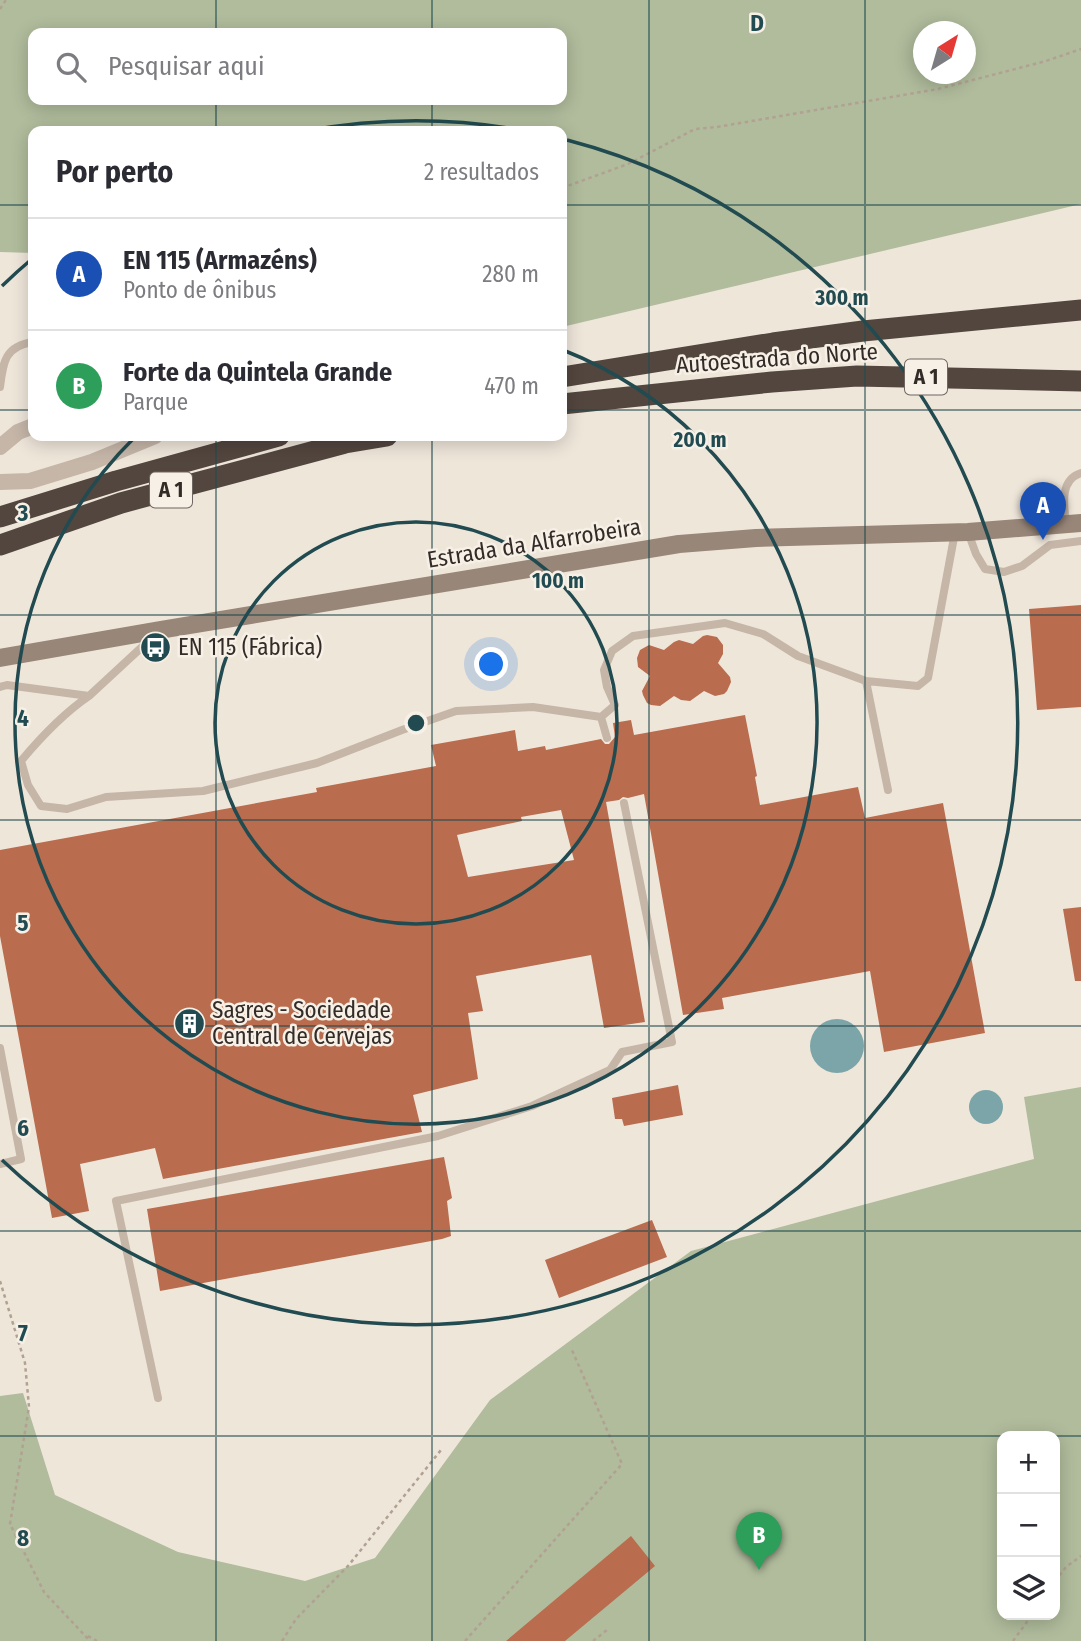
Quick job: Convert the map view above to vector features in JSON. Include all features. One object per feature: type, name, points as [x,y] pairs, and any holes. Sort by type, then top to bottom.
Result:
[{"type":"highway","name":"Autoestrada do Norte","points":[[567,376],[850,333],[1081,310]]},
{"type":"highway","name":"Autoestrada do Norte","points":[[567,403],[759,383],[857,376],[1081,381]]},
{"type":"highway","name":"A 1","points":[[0,517],[116,481],[261,441]]},
{"type":"highway","name":"A 1","points":[[0,545],[121,503],[357,441]]},
{"type":"main road","name":"Estrada da Alfarrobeira","points":[[0,658],[680,544],[756,538],[962,532],[1074,524]]},
{"type":"street","points":[[0,447],[18,432],[28,428]]},
{"type":"street","points":[[0,481],[30,481],[92,463],[143,441]]},
{"type":"lane","points":[[0,387],[4,365],[10,352],[18,345],[28,343]]},
{"type":"lane","points":[[1074,524],[1063,499],[1065,489],[1074,475],[1081,473]]},
{"type":"lane","points":[[962,532],[985,569],[1004,572],[1022,566],[1051,545],[1081,541]]},
{"type":"lane","points":[[160,630],[75,706],[21,761],[28,785],[41,806],[67,809],[106,797],[203,791],[317,763],[456,711],[533,707],[601,717],[615,705],[607,687],[604,670],[612,650],[633,636],[725,623],[763,634],[798,656],[866,681],[918,686],[928,678],[962,532]]},
{"type":"lane","points":[[866,681],[888,790]]},
{"type":"lane","points":[[0,687],[8,685],[89,696]]},
{"type":"lane","points":[[601,717],[607,738]]},
{"type":"lane","points":[[158,1398],[116,1201],[438,1136],[532,1106],[610,1070],[622,1052],[672,1042],[624,803]]},
{"type":"lane","points":[[0,1048],[21,1159],[0,1164]]},
{"type":"path","points":[[0,9],[6,0]]},
{"type":"path","points":[[567,186],[628,164],[695,129],[938,89],[1081,49]]},
{"type":"path","points":[[0,1280],[25,1363],[29,1407],[10,1524],[44,1591],[90,1641]]},
{"type":"path","points":[[465,1641],[622,1465],[571,1348]]},
{"type":"path","points":[[282,1641],[296,1619],[348,1566],[441,1450]]},
{"type":"path","points":[[1060,1575],[1081,1556]]},
{"type":"path","points":[[1013,1641],[1028,1620]]},
{"type":"path","points":[[593,1641],[607,1630]]},
{"type":"path","points":[[83,1634],[97,1641]]},
{"type":"green space","points":[[0,0],[1081,0],[1081,204],[567,326],[567,126],[28,126],[28,253],[0,252]]},
{"type":"green space","points":[[1081,1087],[1081,1641],[0,1641],[0,1396],[23,1393],[55,1495],[178,1552],[305,1581],[375,1558],[490,1400],[691,1251],[1034,1159],[1024,1097]]},
{"type":"water","points":[[837,1019],[856,1027],[864,1046],[856,1065],[837,1073],[818,1065],[810,1046],[818,1027]]},
{"type":"water","points":[[986,1090],[998,1095],[1003,1107],[998,1119],[986,1124],[974,1119],[969,1107],[974,1095]]},
{"type":"building","points":[[1081,605],[1081,707],[1037,710],[1029,609]]},
{"type":"building","points":[[707,635],[717,637],[723,645],[723,654],[718,663],[730,677],[727,691],[715,696],[704,691],[690,701],[674,696],[660,706],[647,703],[642,691],[650,676],[638,667],[640,650],[649,645],[664,650],[679,640],[693,644]]},
{"type":"building","points":[[745,715],[760,805],[858,787],[865,818],[943,803],[985,1033],[884,1052],[870,971],[722,998],[724,1009],[683,1015],[644,794],[623,797],[606,802],[645,1022],[604,1028],[591,955],[476,976],[483,1011],[468,1013],[478,1079],[413,1095],[422,1132],[163,1179],[155,1148],[80,1164],[89,1211],[52,1218],[0,936],[0,850],[317,792],[316,788],[436,766],[431,745],[515,730],[518,751],[545,746],[546,750],[601,739],[605,744],[609,744],[615,737],[613,723],[631,720],[634,735]],"holes":[[[561,810],[574,860],[468,877],[457,835],[522,821],[521,817]]]},
{"type":"building","points":[[1081,907],[1081,981],[1075,981],[1063,909]]},
{"type":"building","points":[[678,1085],[683,1115],[624,1126],[622,1119],[615,1119],[612,1098]]},
{"type":"building","points":[[444,1157],[452,1198],[447,1201],[451,1236],[160,1291],[147,1209]]},
{"type":"building","points":[[652,1220],[667,1257],[559,1298],[545,1260]]},
{"type":"building","points":[[631,1536],[655,1566],[565,1641],[506,1641]]},
{"type":"place","name":"EN 115 (Armazéns)","points":[[1043,540]]},
{"type":"place","name":"EN 115 (Fábrica)","points":[[155,647]]},
{"type":"place","name":"Sagres - Sociedade Central de Cervejas","points":[[189,1023]]},
{"type":"place","name":"Forte da Quintela Grande","points":[[759,1570]]}]
